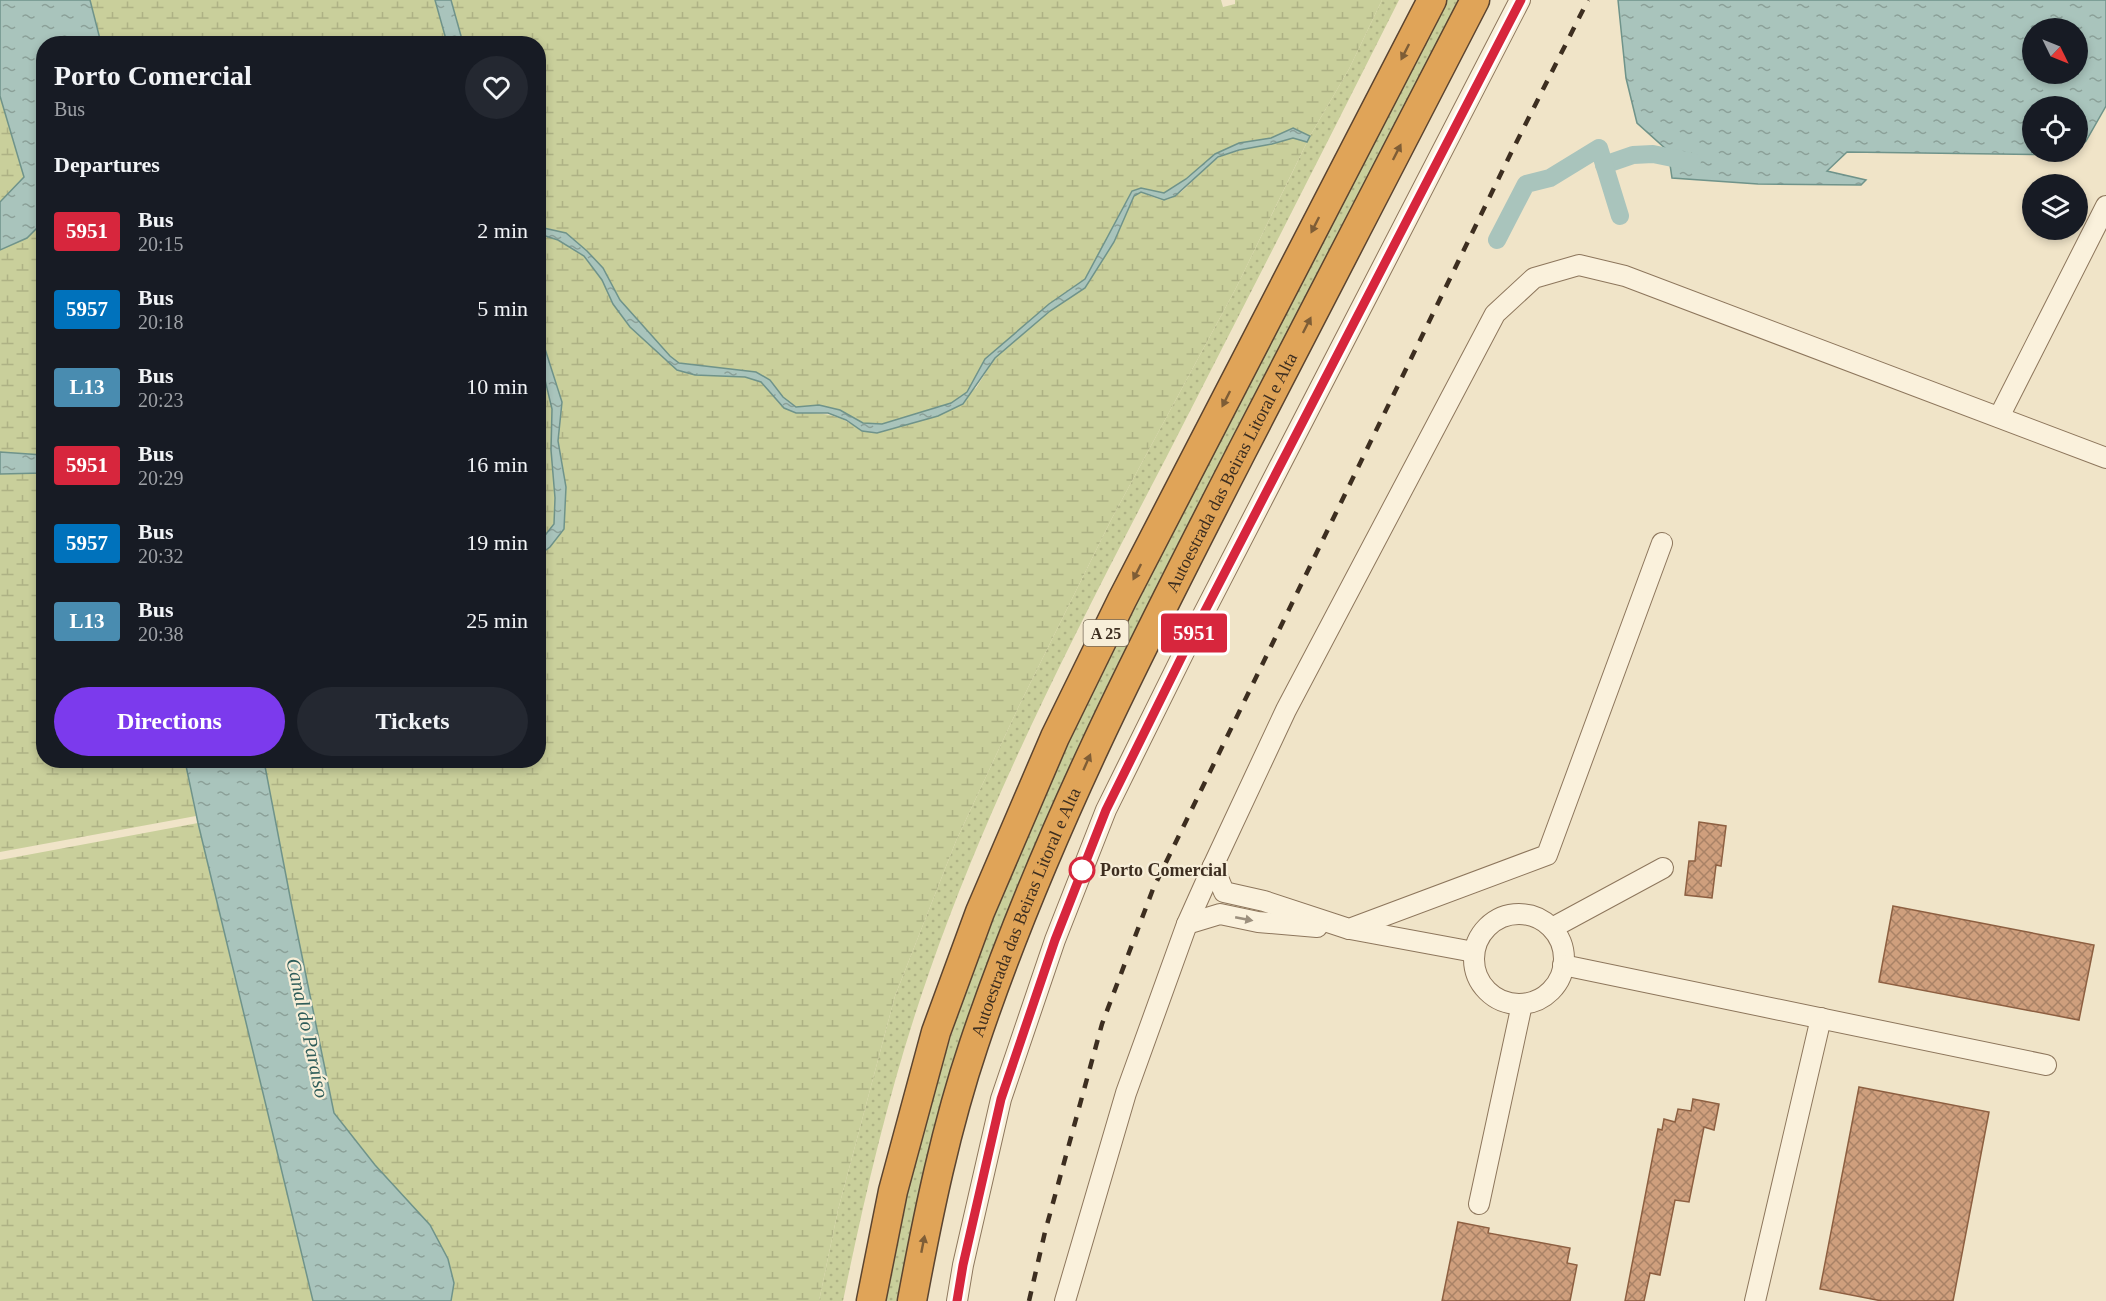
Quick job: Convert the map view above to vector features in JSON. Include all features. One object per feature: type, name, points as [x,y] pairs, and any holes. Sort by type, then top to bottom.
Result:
[{"type":"highway","name":"Autoestrada das Beiras Litoral e Alta","points":[[871,1301],[893,1191],[936,1032],[980,912],[1055,737],[1122,600],[1432,0]]},
{"type":"highway","name":"Autoestrada das Beiras Litoral e Alta","points":[[912,1301],[932,1195],[973,1046],[1018,923],[1086,765],[1158,614],[1475,0]]},
{"type":"street","points":[[957,1301],[1001,1099],[1055,940],[1106,810],[1193,634],[1521,0]]},
{"type":"street","points":[[2000,417],[2106,206]]},
{"type":"street","points":[[1066,1301],[1126,1093],[1187,924],[1213,866],[1286,710],[1495,314],[1534,278],[1579,265],[1625,276],[2106,458]]},
{"type":"street","points":[[1213,866],[1224,892],[1263,901],[1349,929],[1547,855],[1662,543]]},
{"type":"street","points":[[1552,928],[1663,868]]},
{"type":"street","points":[[1187,924],[1220,914],[1258,922],[1349,929],[1474,952]]},
{"type":"street","points":[[1515,914],[1535,916],[1552,928],[1562,945],[1563,965],[1556,984],[1541,998],[1522,1004],[1502,1001],[1485,990],[1475,972],[1474,952],[1481,933],[1496,920],[1515,914]]},
{"type":"street","points":[[1563,965],[2046,1065]]},
{"type":"street","points":[[1479,1204],[1522,1004]]},
{"type":"street","points":[[1755,1301],[1821,1018]]},
{"type":"green space","points":[[90,0],[435,0],[445,36],[99,36]]},
{"type":"green space","points":[[451,0],[1221,0],[1223,7],[1235,4],[1235,0],[1382,0],[1349,69],[1310,136],[1293,128],[1271,138],[1239,143],[1215,154],[1186,179],[1164,193],[1141,188],[1132,191],[1085,279],[1049,304],[985,359],[967,392],[951,403],[882,424],[863,423],[840,410],[819,405],[796,407],[783,397],[770,380],[756,372],[679,363],[670,356],[620,300],[603,268],[566,233],[546,229],[546,36],[461,36]]},
{"type":"green space","points":[[1382,0],[1399,0],[1069,646],[981,838],[954,904],[916,1011],[871,1176],[843,1301],[819,1301],[838,1210],[895,996],[956,841],[1018,708],[1111,520],[1236,288],[1310,136],[1349,69]]},
{"type":"green space","points":[[1447,0],[1464,0],[1092,730],[903,1301],[884,1301],[907,1193],[952,1032],[989,928],[1031,822],[1131,612]]},
{"type":"green space","points":[[0,96],[24,177],[0,202]]},
{"type":"green space","points":[[1293,138],[1307,142],[1236,288],[1111,520],[1018,708],[956,841],[895,996],[838,1210],[819,1301],[451,1301],[454,1283],[375,1165],[334,1113],[265,768],[546,768],[546,550],[550,547],[566,487],[558,441],[562,402],[546,352],[546,236],[558,240],[584,256],[602,280],[613,304],[630,327],[665,360],[695,375],[745,377],[761,382],[796,413],[815,413],[838,417],[862,431],[938,416],[976,388],[995,358],[1050,311],[1085,288],[1114,242],[1134,196],[1141,192],[1163,200],[1170,199],[1178,195],[1215,160],[1239,150]]},
{"type":"green space","points":[[36,229],[36,455],[0,452],[0,250],[27,238]]},
{"type":"green space","points":[[546,386],[552,409],[554,524],[546,534]]},
{"type":"green space","points":[[36,473],[36,768],[186,768],[196,816],[0,852],[0,474]]},
{"type":"green space","points":[[198,823],[313,1301],[0,1301],[0,860]]},
{"type":"water","points":[[0,0],[90,0],[99,36],[36,36],[36,229],[27,238],[0,250],[0,202],[24,177],[0,96]]},
{"type":"water","points":[[435,0],[451,0],[461,36],[445,36]]},
{"type":"water","points":[[1618,0],[2106,0],[2106,106],[2088,138],[2088,96],[2022,96],[2022,154],[1847,152],[1827,171],[1866,180],[1861,185],[1758,184],[1672,178],[1668,151],[1637,123],[1626,78]]},
{"type":"water","points":[[1293,128],[1310,136],[1307,142],[1293,138],[1218,157],[1175,196],[1164,200],[1141,192],[1134,196],[1114,242],[1085,288],[1050,311],[995,358],[963,404],[938,416],[877,433],[862,431],[846,420],[828,413],[796,413],[784,408],[761,382],[745,377],[695,375],[677,370],[630,327],[613,304],[602,280],[584,256],[558,240],[546,236],[546,229],[566,233],[587,251],[603,268],[620,300],[679,363],[756,372],[770,380],[783,397],[796,407],[819,405],[840,410],[863,423],[882,424],[951,403],[967,392],[985,359],[1049,304],[1085,279],[1132,191],[1141,188],[1164,193],[1186,179],[1215,154],[1239,143],[1271,138]]},
{"type":"water","points":[[546,352],[562,402],[558,441],[566,487],[564,529],[546,550],[546,534],[554,524],[552,409],[546,384]]},
{"type":"water","points":[[0,452],[36,455],[36,473],[0,474]]},
{"type":"water","name":"Canal do Paraíso","points":[[186,768],[265,768],[334,1113],[375,1165],[430,1225],[448,1259],[454,1283],[451,1301],[313,1301]]},
{"type":"building","points":[[1699,822],[1726,826],[1721,866],[1716,865],[1712,898],[1685,895],[1689,861],[1695,861]]},
{"type":"building","points":[[1893,906],[2094,945],[2079,1020],[1879,982]]},
{"type":"building","points":[[1859,1087],[1989,1112],[1953,1301],[1882,1301],[1820,1289]]},
{"type":"building","points":[[1693,1099],[1719,1104],[1714,1130],[1704,1127],[1689,1202],[1675,1200],[1660,1275],[1650,1273],[1644,1301],[1625,1301],[1658,1129],[1662,1130],[1664,1119],[1675,1122],[1678,1109],[1691,1111]]},
{"type":"building","points":[[1458,1222],[1489,1228],[1488,1233],[1570,1248],[1567,1263],[1577,1265],[1570,1301],[1442,1301]]},
{"type":"waterway","points":[[1497,240],[1526,184],[1550,178],[1599,148],[1620,216]]},
{"type":"waterway","points":[[1604,165],[1633,155],[1653,154],[1692,162]]},
{"type":"railway","points":[[1029,1301],[1045,1232],[1102,1024],[1153,889],[1512,151],[1588,0]]},
{"type":"bus line","name":"5951","points":[[957,1301],[1001,1099],[1055,940],[1106,810],[1193,634],[1521,0]]},
{"type":"place","name":"Porto Comercial","points":[[1082,870]]}]
